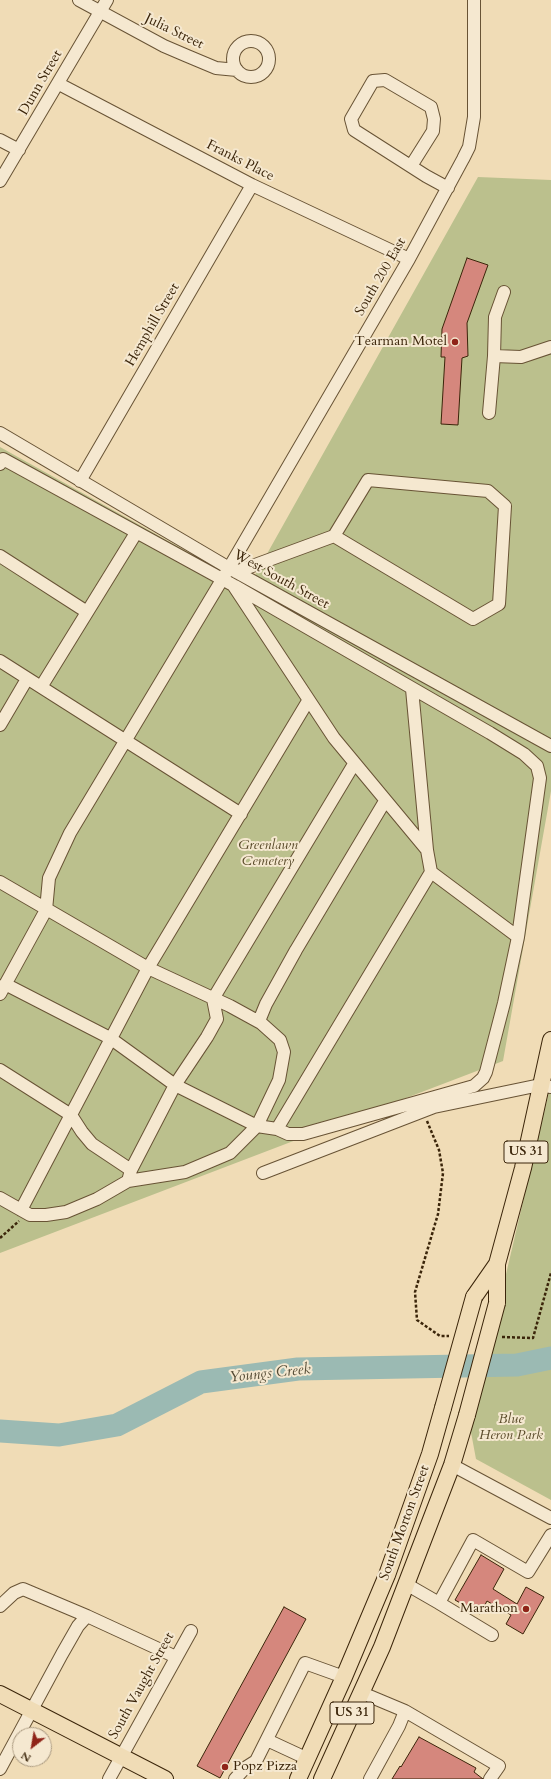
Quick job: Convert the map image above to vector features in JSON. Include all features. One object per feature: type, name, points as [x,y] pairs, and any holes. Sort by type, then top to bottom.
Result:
[{"type":"main road","name":"South Morton Street","points":[[322,1779],[362,1693],[452,1465],[497,1303],[497,1264],[522,1168],[546,1086],[551,1040]]},
{"type":"main road","name":"South Morton Street","points":[[298,1779],[344,1677],[387,1575],[430,1454],[474,1297],[497,1264]]},
{"type":"main road","points":[[430,1454],[452,1465]]},
{"type":"main road","points":[[0,1694],[165,1779]]},
{"type":"street","name":"Julia Street","points":[[79,0],[164,46],[216,68],[237,70]]},
{"type":"street","name":"Dunn Street","points":[[0,181],[59,84],[107,0]]},
{"type":"street","name":"South 200 East","points":[[46,910],[49,878],[70,833],[126,741],[227,582],[409,259],[469,147],[474,117],[474,0]]},
{"type":"street","points":[[411,166],[433,131],[434,119],[431,107],[385,80],[373,82],[351,119],[354,130],[411,166],[448,188]]},
{"type":"street","name":"Franks Place","points":[[59,84],[252,185],[409,259]]},
{"type":"street","points":[[0,140],[19,150]]},
{"type":"street","name":"Hemphill Street","points":[[80,481],[252,185]]},
{"type":"street","points":[[489,413],[494,356],[495,316],[504,292]]},
{"type":"street","points":[[494,356],[521,357],[551,347]]},
{"type":"street","name":"West South Street","points":[[0,433],[233,570],[551,746]]},
{"type":"street","points":[[0,464],[3,458],[227,582],[524,754],[537,766],[540,778],[518,937],[504,1003],[486,1072],[474,1086],[303,1134],[288,1134],[277,1129],[257,1126],[174,1085],[110,1038],[3,989],[46,910]]},
{"type":"street","points":[[233,570],[334,536],[368,480],[488,491],[505,506],[499,604],[474,619],[334,536]]},
{"type":"street","points":[[41,687],[136,532]]},
{"type":"street","points":[[0,556],[87,612]]},
{"type":"street","points":[[227,582],[334,738],[354,764],[427,850]]},
{"type":"street","points":[[0,661],[241,814]]},
{"type":"street","points":[[0,725],[27,678]]},
{"type":"street","points":[[277,1129],[431,872],[427,850],[412,689]]},
{"type":"street","points":[[26,1213],[71,1115],[148,968],[308,701]]},
{"type":"street","points":[[0,1198],[26,1213],[46,1215],[66,1212],[97,1199],[129,1176],[174,1085],[207,1037],[217,1019],[213,999],[354,764]]},
{"type":"street","points":[[259,1021],[266,1004],[296,950],[385,801]]},
{"type":"street","points":[[431,872],[518,937]]},
{"type":"street","points":[[0,882],[148,968],[259,1021],[280,1040],[284,1052],[279,1080],[257,1126],[230,1153],[185,1172],[129,1176],[92,1144],[71,1115],[0,1070]]},
{"type":"street","points":[[263,1173],[434,1107],[546,1086]]},
{"type":"street","points":[[452,1465],[551,1518]]},
{"type":"street","points":[[439,1603],[473,1540],[528,1572],[551,1535]]},
{"type":"street","points":[[406,1584],[492,1635]]},
{"type":"street","points":[[0,1606],[14,1593],[23,1589],[87,1616],[176,1657]]},
{"type":"street","points":[[0,1769],[78,1626],[87,1616]]},
{"type":"street","name":"South Vaught Street","points":[[109,1779],[191,1630]]},
{"type":"street","points":[[235,1779],[245,1768],[256,1761],[305,1663],[344,1677]]},
{"type":"street","points":[[362,1693],[405,1711],[499,1766],[490,1779]]},
{"type":"street","points":[[370,1779],[399,1726],[405,1711]]},
{"type":"street","points":[[267,1740],[308,1759]]},
{"type":"path","points":[[424,1111],[439,1150],[443,1173],[435,1225],[414,1292],[417,1320],[440,1336],[455,1336]]},
{"type":"path","points":[[0,1238],[26,1213]]},
{"type":"path","points":[[494,1337],[533,1338],[551,1274]]},
{"type":"green space","name":"Greenlawn Cemetery","points":[[478,177],[551,180],[551,791],[503,1061],[0,1253],[0,447],[249,586]]},
{"type":"green space","name":"Blue Heron Park","points":[[551,1083],[551,1500],[476,1459],[470,1427]]},
{"type":"building","name":"Tearman Motel","points":[[467,258],[488,265],[467,323],[468,356],[462,358],[458,425],[441,424],[445,357],[441,357],[442,329]]},
{"type":"building","name":"Marathon","points":[[481,1555],[504,1569],[493,1589],[517,1604],[526,1587],[544,1597],[523,1634],[506,1624],[511,1615],[487,1601],[480,1614],[455,1600]]},
{"type":"building","points":[[284,1607],[306,1619],[220,1778],[197,1766]]},
{"type":"building","points":[[419,1737],[476,1768],[474,1772],[483,1779],[392,1779]]},
{"type":"waterway","name":"Youngs Creek","points":[[0,1431],[59,1435],[117,1425],[201,1382],[298,1369],[517,1365],[551,1358]]},
{"type":"place","name":"Tearman Motel","points":[[455,342]]},
{"type":"place","name":"Marathon","points":[[526,1609]]},
{"type":"place","name":"Popz Pizza","points":[[225,1767]]}]
